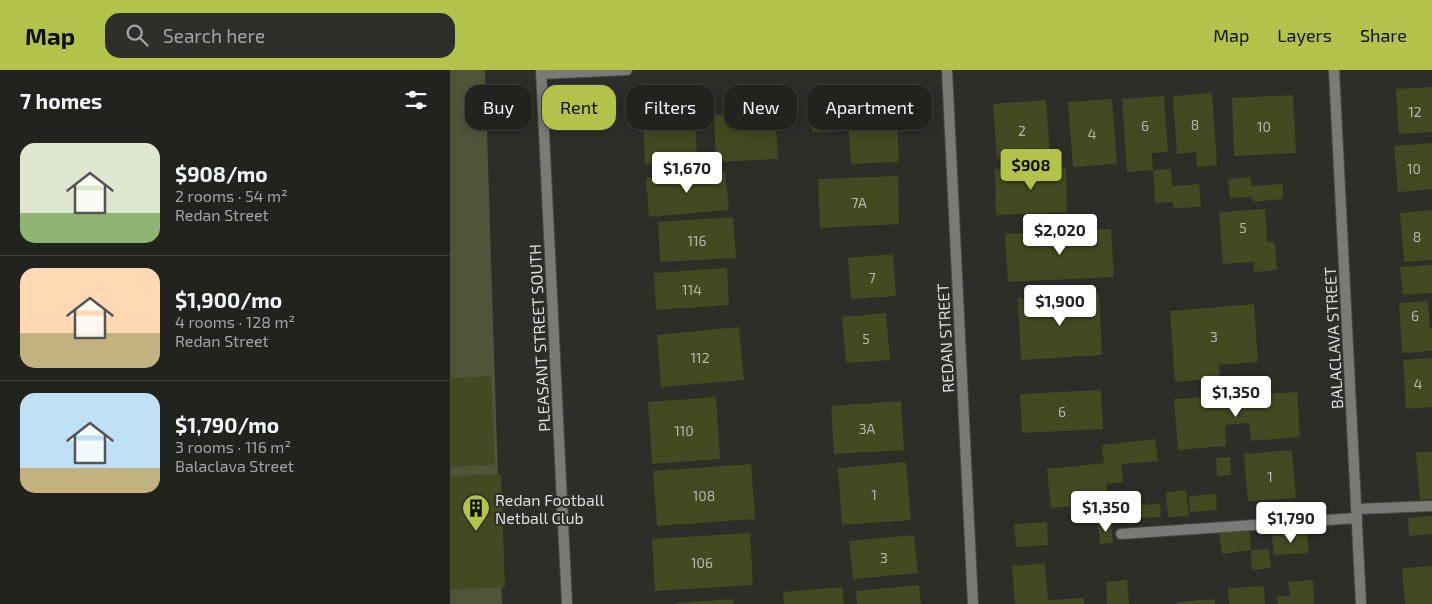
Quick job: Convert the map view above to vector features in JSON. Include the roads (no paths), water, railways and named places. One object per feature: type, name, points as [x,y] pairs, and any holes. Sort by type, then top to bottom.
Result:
[{"type":"street","points":[[541,72],[627,70]]},
{"type":"street","name":"REDAN STREET","points":[[947,70],[973,604]]},
{"type":"street","name":"BALACLAVA STREET","points":[[1334,70],[1361,604]]},
{"type":"street","name":"PLEASANT STREET SOUTH","points":[[541,72],[567,604]]},
{"type":"street","points":[[1121,534],[1432,506]]},
{"type":"place","name":"Redan Football Netball Club","points":[[476,532]]}]
